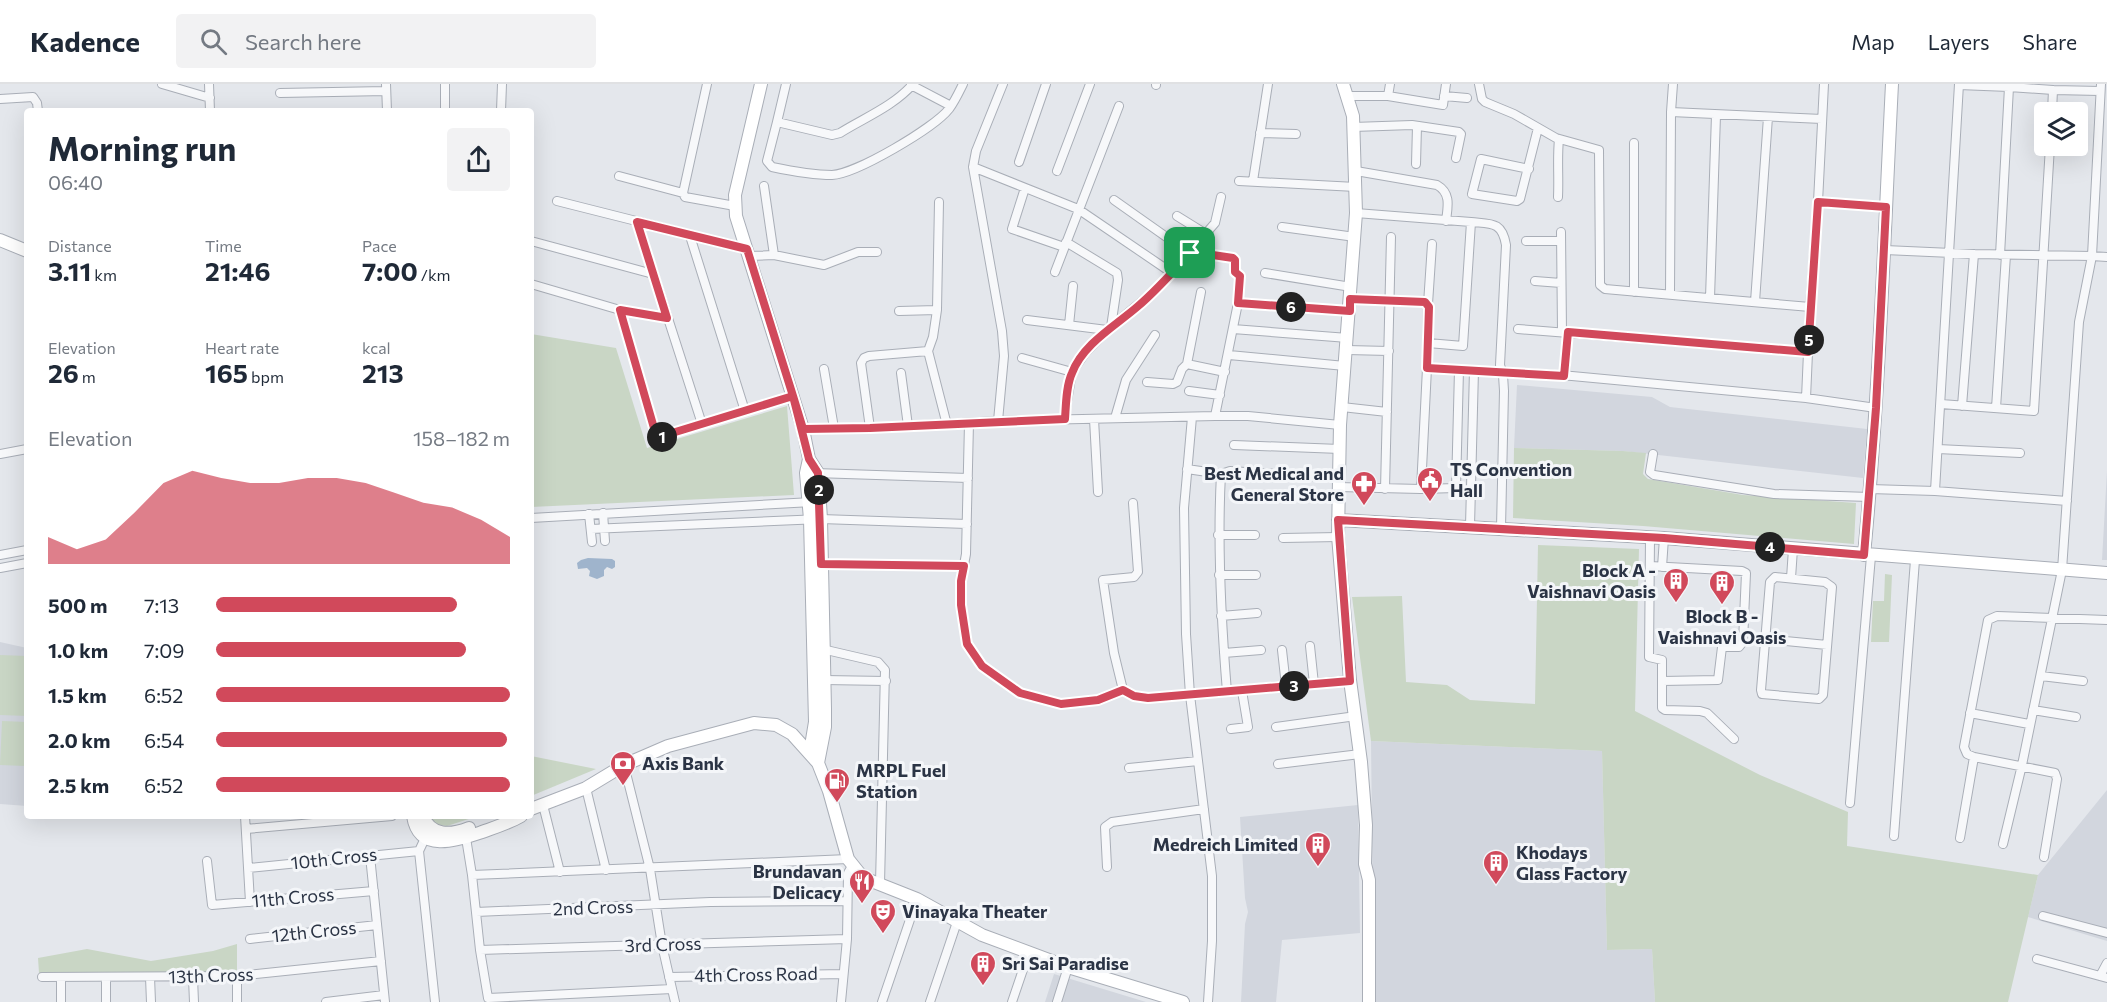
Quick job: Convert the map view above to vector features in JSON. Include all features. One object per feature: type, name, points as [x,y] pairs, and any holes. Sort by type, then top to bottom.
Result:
[{"type":"street","points":[[162,84],[210,98]]},
{"type":"street","points":[[209,84],[210,108]]},
{"type":"street","points":[[445,84],[445,108]]},
{"type":"street","points":[[501,108],[502,84]]},
{"type":"street","points":[[683,193],[707,84]]},
{"type":"street","points":[[761,84],[735,195],[735,206],[803,429],[812,473],[815,519],[815,722],[810,752]]},
{"type":"street","points":[[786,84],[767,160],[769,164],[780,168],[833,175],[858,168],[917,135],[951,106],[963,84]]},
{"type":"street","points":[[998,421],[1004,356],[1002,332],[973,167],[976,151],[1003,84]]},
{"type":"street","points":[[1019,162],[1046,84]]},
{"type":"street","points":[[1057,171],[1090,84]]},
{"type":"street","points":[[1253,181],[1268,84]]},
{"type":"street","points":[[1388,96],[1390,84]]},
{"type":"street","points":[[1370,1002],[1369,880],[1365,864],[1366,825],[1356,716],[1350,681],[1338,537],[1340,425],[1356,213],[1353,127],[1346,90],[1443,105],[1446,84]]},
{"type":"street","points":[[1479,84],[1482,99],[1485,102],[1559,139],[1599,150],[1600,285],[1605,290],[1810,307]]},
{"type":"street","points":[[1670,294],[1673,84]]},
{"type":"street","points":[[1806,398],[1824,84]]},
{"type":"street","points":[[1850,803],[1868,556],[1892,84]]},
{"type":"street","points":[[777,122],[832,135],[840,133],[890,104],[912,85],[951,106]]},
{"type":"street","points":[[1935,491],[1959,85],[2053,90],[2101,88],[2092,256],[2079,322],[2062,570],[2054,617],[2003,844]]},
{"type":"street","points":[[280,93],[328,88],[386,87],[387,108]]},
{"type":"street","points":[[1996,408],[2008,87]]},
{"type":"street","points":[[2052,102],[2053,90]]},
{"type":"street","points":[[1444,96],[1467,98]]},
{"type":"street","points":[[0,99],[33,98],[38,108]]},
{"type":"street","points":[[1055,272],[1119,106]]},
{"type":"street","points":[[1671,112],[1822,119]]},
{"type":"street","points":[[1710,298],[1716,115]]},
{"type":"street","points":[[1755,302],[1768,117]]},
{"type":"street","points":[[1353,127],[1417,126],[1460,132],[1456,158]]},
{"type":"street","points":[[1416,164],[1417,126]]},
{"type":"street","points":[[1529,169],[1479,160],[1472,194],[1519,200],[1529,169],[1538,128]]},
{"type":"street","points":[[1260,133],[1296,134]]},
{"type":"street","points":[[1558,198],[1559,139]]},
{"type":"street","points":[[1634,142],[1634,292]]},
{"type":"street","points":[[1941,404],[2034,411],[2050,156]]},
{"type":"street","points":[[973,167],[1078,209],[1172,273]]},
{"type":"street","points":[[1356,171],[1437,184],[1447,194],[1446,220]]},
{"type":"street","points":[[619,176],[683,193],[685,197],[735,206]]},
{"type":"street","points":[[1239,181],[1356,187]]},
{"type":"street","points":[[764,186],[774,255]]},
{"type":"street","points":[[1025,188],[1012,229],[1065,245],[1117,273],[1118,280],[1109,329]]},
{"type":"street","points":[[1065,419],[1072,372],[1086,352],[1172,273],[1206,234],[1215,223],[1221,197]]},
{"type":"street","points":[[1114,200],[1191,251],[1235,260],[1235,272],[1240,276],[1238,303],[1215,416]]},
{"type":"street","points":[[557,201],[748,253],[774,255],[824,265],[858,252],[877,252]]},
{"type":"street","points":[[939,202],[937,310],[933,337],[928,351],[947,425]]},
{"type":"street","points":[[1818,202],[1886,207]]},
{"type":"street","points":[[1356,213],[1471,222],[1500,227],[1504,237],[1500,365],[1504,391],[1501,528]]},
{"type":"street","points":[[1177,216],[1206,234]]},
{"type":"street","points":[[637,222],[702,424]]},
{"type":"street","points":[[1428,343],[1463,346],[1471,222]]},
{"type":"street","points":[[1282,226],[1355,237]]},
{"type":"street","points":[[690,236],[745,411]]},
{"type":"street","points":[[1526,241],[1561,236],[1561,283],[1565,332],[1564,376]]},
{"type":"street","points":[[1385,489],[1391,237]]},
{"type":"street","points":[[0,240],[24,250]]},
{"type":"street","points":[[534,242],[653,274]]},
{"type":"street","points":[[1421,489],[1432,244]]},
{"type":"street","points":[[0,248],[24,258]]},
{"type":"street","points":[[1885,250],[2003,255],[2107,256]]},
{"type":"street","points":[[1962,406],[1974,254]]},
{"type":"street","points":[[1265,273],[1351,299]]},
{"type":"street","points":[[1535,281],[1561,283]]},
{"type":"street","points":[[534,285],[620,310],[667,318]]},
{"type":"street","points":[[1069,325],[1073,286]]},
{"type":"street","points":[[1147,382],[1173,384],[1177,382],[1187,363],[1201,292]]},
{"type":"street","points":[[1238,303],[1351,299],[1425,302],[1428,304]]},
{"type":"street","points":[[620,310],[656,435],[661,437],[793,396]]},
{"type":"street","points":[[899,311],[937,310]]},
{"type":"street","points":[[1027,320],[1109,329]]},
{"type":"street","points":[[1233,329],[1389,351]]},
{"type":"street","points":[[1518,329],[1808,352]]},
{"type":"street","points":[[1115,418],[1126,380],[1155,335]]},
{"type":"street","points":[[870,428],[861,363],[864,358],[928,351]]},
{"type":"street","points":[[1228,355],[1345,366]]},
{"type":"street","points":[[1022,358],[1072,372]]},
{"type":"street","points":[[1187,363],[1225,372]]},
{"type":"street","points":[[1427,368],[1564,376],[1806,398],[1876,408]]},
{"type":"street","points":[[824,369],[834,428]]},
{"type":"street","points":[[1187,469],[1221,474],[1230,471],[1385,489],[1456,488],[1459,370]]},
{"type":"street","points":[[1470,526],[1474,370]]},
{"type":"street","points":[[901,373],[908,426]]},
{"type":"street","points":[[1189,391],[1220,395]]},
{"type":"street","points":[[1342,407],[1387,412]]},
{"type":"street","points":[[803,429],[947,425],[998,421],[1215,416],[1248,416],[1340,425]]},
{"type":"street","points":[[1192,417],[1184,508],[1186,634],[1190,695],[1212,876],[1212,941],[1208,1002]]},
{"type":"street","points":[[1094,419],[1098,492]]},
{"type":"street","points":[[969,423],[967,524],[961,581],[961,605],[967,644],[982,666],[1020,693],[1061,704],[1098,700],[1123,690]]},
{"type":"street","points":[[1234,445],[1340,449]]},
{"type":"street","points":[[1938,448],[2020,453]]},
{"type":"street","points":[[0,454],[24,450]]},
{"type":"street","points":[[1653,454],[1650,472],[1654,475],[1774,494],[1935,491],[2067,501]]},
{"type":"street","points":[[812,473],[968,478]]},
{"type":"street","points":[[1221,474],[1219,575],[1227,692]]},
{"type":"street","points":[[534,518],[814,502]]},
{"type":"street","points":[[1133,503],[1138,572],[1134,577],[1103,580],[1114,653],[1123,690],[1134,696],[1148,698],[1350,681]]},
{"type":"street","points":[[603,513],[605,542]]},
{"type":"street","points":[[589,514],[592,542]]},
{"type":"street","points":[[591,529],[815,519],[967,524]]},
{"type":"street","points":[[815,519],[821,564],[825,727],[818,763]]},
{"type":"street","points":[[1338,520],[1664,538],[1915,560],[2106,573]]},
{"type":"street","points":[[1218,536],[1255,535]]},
{"type":"street","points":[[1283,538],[1338,537]]},
{"type":"street","points":[[1650,538],[1649,657],[1662,660],[1662,708],[1707,713],[1734,739]]},
{"type":"street","points":[[1662,567],[1664,538]]},
{"type":"street","points":[[1791,578],[1793,549]]},
{"type":"street","points":[[0,555],[24,551]]},
{"type":"street","points":[[1894,836],[1915,560]]},
{"type":"street","points":[[0,568],[24,564]]},
{"type":"street","points":[[821,564],[964,566]]},
{"type":"street","points":[[1650,566],[1742,571],[1746,575],[1743,642],[1739,646],[1722,647],[1718,680],[1662,681]]},
{"type":"street","points":[[1219,575],[1256,575]]},
{"type":"street","points":[[1775,577],[1826,582],[1832,587],[1823,695],[1816,700],[1762,694],[1765,639],[1770,582],[1775,577]]},
{"type":"street","points":[[1221,616],[1257,613]]},
{"type":"street","points":[[2044,857],[2057,779],[2055,773],[1974,757],[1967,754],[1964,747],[1988,620],[1997,616],[2107,620]]},
{"type":"street","points":[[1765,639],[1827,645]]},
{"type":"street","points":[[1310,646],[1314,684]]},
{"type":"street","points":[[822,649],[878,662],[885,670],[880,884]]},
{"type":"street","points":[[1224,653],[1261,650]]},
{"type":"street","points":[[1282,650],[1286,687]]},
{"type":"street","points":[[2041,675],[2083,681]]},
{"type":"street","points":[[824,680],[886,681]]},
{"type":"street","points":[[1232,729],[1248,727],[1242,691]]},
{"type":"street","points":[[2033,710],[2076,717]]},
{"type":"street","points":[[1970,713],[2029,724]]},
{"type":"street","points":[[1276,727],[1356,716]]},
{"type":"street","points":[[560,872],[535,808],[586,788],[624,765],[669,746],[754,723],[776,725],[792,734],[818,763],[829,791],[850,862],[860,874],[917,899],[982,935],[1068,967],[1183,1002]]},
{"type":"street","points":[[1278,764],[1360,754]]},
{"type":"street","points":[[1960,838],[1974,757]]},
{"type":"street","points":[[1129,768],[1198,761]]},
{"type":"street","points":[[624,765],[650,869],[662,945],[675,1002]]},
{"type":"street","points":[[586,788],[606,870]]},
{"type":"street","points":[[1107,867],[1105,827],[1112,822],[1204,809]]},
{"type":"street","points":[[245,819],[250,902]]},
{"type":"street","points":[[246,829],[358,819]]},
{"type":"street","points":[[413,819],[414,823],[441,842],[466,838],[516,819]]},
{"type":"street","points":[[424,819],[428,833],[419,851],[435,1002]]},
{"type":"street","points":[[428,833],[464,830],[495,819]]},
{"type":"street","points":[[466,838],[480,950],[487,996],[490,999],[672,989]]},
{"type":"street","name":"10th Cross","points":[[249,868],[419,851]]},
{"type":"street","points":[[326,1002],[384,998],[370,856]]},
{"type":"street","name":"11th Cross","points":[[207,861],[212,905],[374,891]]},
{"type":"street","points":[[472,875],[850,862]]},
{"type":"street","points":[[841,1002],[847,939],[850,862]]},
{"type":"street","points":[[1362,1002],[1362,870],[1365,864]]},
{"type":"street","points":[[882,1002],[917,899]]},
{"type":"street","name":"2nd Cross","points":[[476,912],[710,902],[847,901]]},
{"type":"street","points":[[2043,916],[2107,933]]},
{"type":"street","points":[[930,1002],[957,922]]},
{"type":"street","name":"12th Cross","points":[[250,939],[377,925]]},
{"type":"street","name":"3rd Cross","points":[[480,950],[847,939]]},
{"type":"street","points":[[1012,1002],[1029,952]]},
{"type":"street","points":[[2037,959],[2104,977],[2107,963]]},
{"type":"street","name":"13th Cross","points":[[42,977],[237,976],[381,961]]},
{"type":"street","points":[[1057,1002],[1068,967]]},
{"type":"street","name":"4th Cross Road","points":[[669,977],[843,974]]},
{"type":"street","points":[[237,976],[237,1002]]},
{"type":"street","points":[[61,978],[62,1002]]},
{"type":"street","points":[[106,978],[106,1002]]},
{"type":"street","points":[[150,978],[151,1002]]},
{"type":"street","points":[[193,978],[194,1002]]},
{"type":"shaded area","points":[[1517,385],[1652,397],[1670,407],[1867,429],[1863,478],[1623,451],[1514,448]]},
{"type":"shaded area","points":[[2107,471],[2107,560],[2102,560]]},
{"type":"shaded area","points":[[0,642],[24,647],[24,806],[0,804]]},
{"type":"shaded area","points":[[1371,741],[1602,751],[1607,950],[1652,949],[1655,1002],[1374,1002]]},
{"type":"shaded area","points":[[2107,790],[2107,941],[2028,917],[2038,875]]},
{"type":"shaded area","name":"Medreich Limited","points":[[1358,805],[1360,933],[1282,940],[1276,1002],[1241,1002],[1245,924],[1248,912],[1245,898],[1240,817]]},
{"type":"shaded area","points":[[1054,974],[1146,1002],[1045,1002]]},
{"type":"green space","points":[[534,334],[616,348],[647,448],[787,406],[794,495],[534,507]]},
{"type":"green space","points":[[1514,448],[1646,453],[1643,474],[1648,479],[1743,495],[1856,503],[1854,544],[1643,526],[1513,518]]},
{"type":"green space","points":[[1538,545],[1639,549],[1635,711],[1760,775],[1848,812],[1847,846],[2038,875],[2008,1002],[1655,1002],[1652,949],[1607,950],[1602,751],[1371,741],[1352,597],[1402,596],[1406,682],[1447,685],[1470,700],[1535,704]]},
{"type":"green space","points":[[1885,574],[1892,575],[1889,642],[1871,642],[1873,601],[1884,601]]},
{"type":"green space","points":[[0,655],[24,656],[24,716],[0,715]]},
{"type":"green space","points":[[2,721],[24,722],[24,766],[0,765]]},
{"type":"green space","points":[[534,757],[596,769],[534,795]]},
{"type":"green space","points":[[430,819],[469,819],[447,826],[433,824]]},
{"type":"green space","points":[[237,944],[237,974],[39,973],[38,958],[87,949],[151,961],[213,951]]},
{"type":"water","points":[[588,558],[612,559],[615,561],[615,567],[612,569],[607,567],[604,570],[604,576],[597,579],[589,576],[590,571],[587,568],[578,569],[577,563]]},
{"type":"place","name":"TS Convention Hall","points":[[1430,503]]},
{"type":"place","name":"Best Medical and General Store","points":[[1364,507]]},
{"type":"place","name":"Block A - Vaishnavi Oasis","points":[[1676,604]]},
{"type":"place","name":"Block B - Vaishnavi Oasis","points":[[1722,606]]},
{"type":"place","name":"Axis Bank","points":[[623,787]]},
{"type":"place","name":"MRPL Fuel Station","points":[[837,804]]},
{"type":"place","name":"Medreich Limited","points":[[1318,868]]},
{"type":"place","name":"Khodays Glass Factory","points":[[1496,886]]},
{"type":"place","name":"Brundavan Delicacy","points":[[862,905]]},
{"type":"place","name":"Vinayaka Theater","points":[[883,935]]},
{"type":"place","name":"Sri Sai Paradise","points":[[983,987]]},
{"type":"route","points":[[1190,253],[1158,288],[1107,330],[1086,352],[1072,372],[1065,419],[803,429],[793,396],[659,437],[656,435],[620,310],[667,318],[637,222],[747,249],[793,396],[803,429],[809,459],[818,473],[821,564],[964,566],[961,581],[961,605],[967,644],[982,666],[1020,693],[1061,704],[1098,700],[1123,690],[1134,696],[1148,698],[1350,681],[1338,520],[1664,538],[1864,555],[1876,408],[1886,207],[1818,202],[1808,352],[1568,332],[1564,376],[1427,368],[1429,307],[1425,302],[1350,299],[1350,311],[1238,303],[1240,276],[1235,272],[1235,260],[1193,249],[1190,253]]}]
